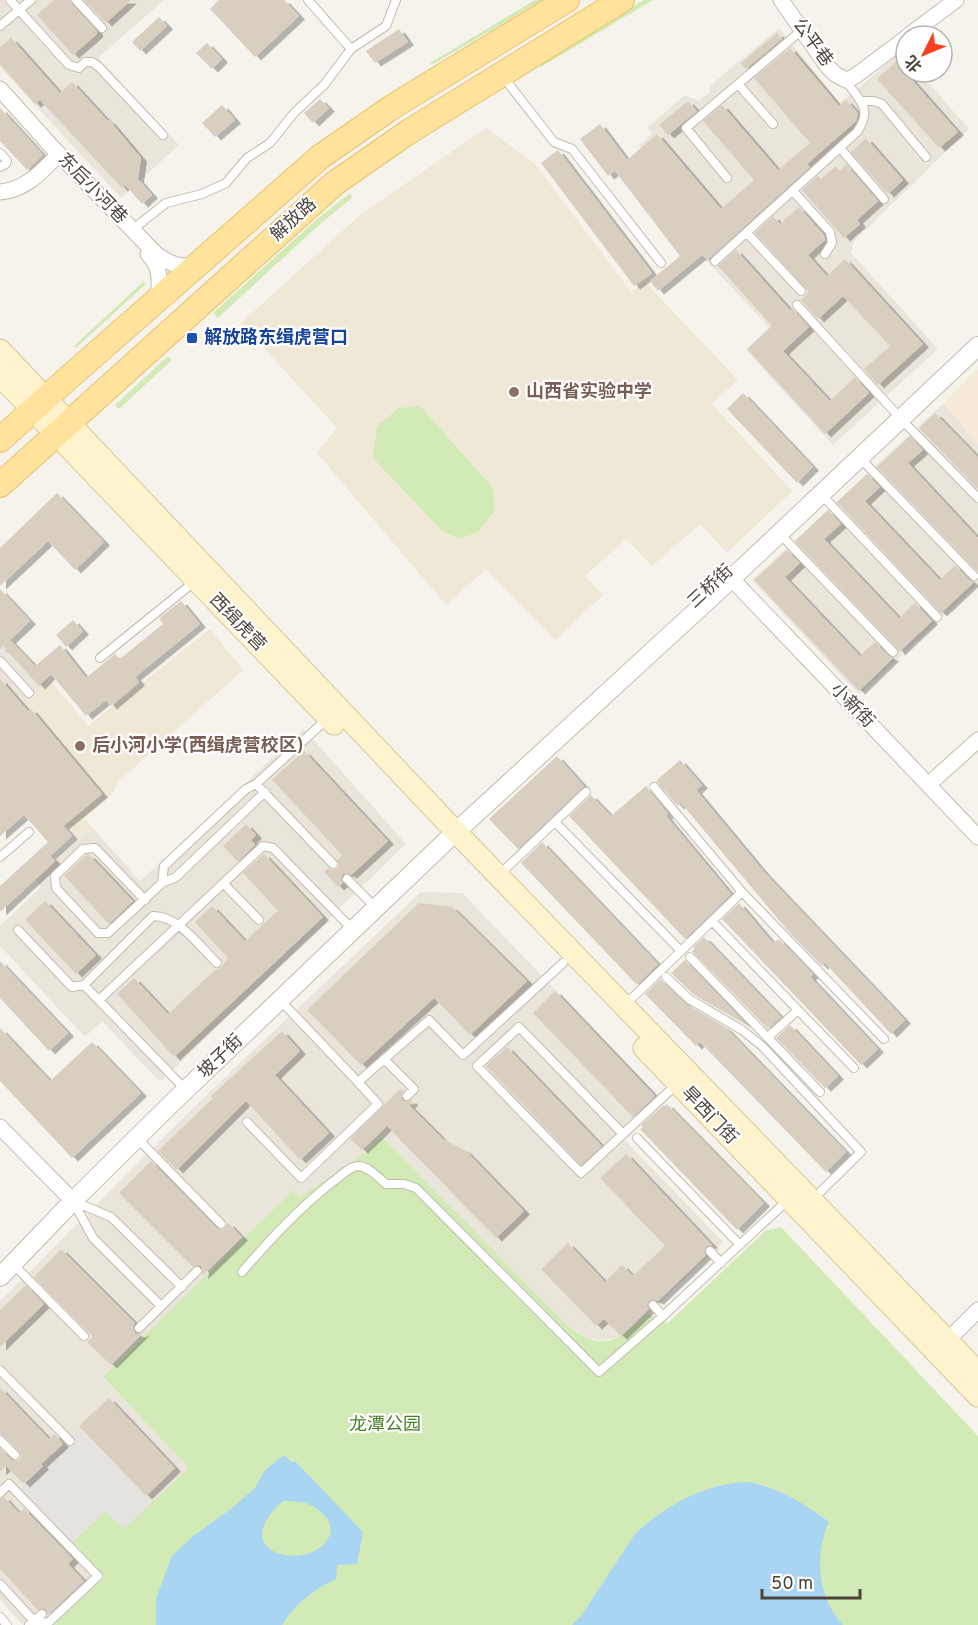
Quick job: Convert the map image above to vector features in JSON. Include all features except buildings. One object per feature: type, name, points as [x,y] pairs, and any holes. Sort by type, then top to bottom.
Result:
[{"type":"main road","name":"解放路","points":[[0,440],[320,157],[402,101],[567,0]]},
{"type":"main road","name":"解放路","points":[[0,485],[335,183],[410,131],[622,0]]},
{"type":"main road","points":[[0,350],[39,404]]},
{"type":"main road","points":[[0,376],[39,404]]},
{"type":"main road","name":"西缉虎营","points":[[39,404],[448,833]]},
{"type":"main road","name":"西缉虎营","points":[[63,428],[196,580],[328,718],[448,833]]},
{"type":"main road","name":"旱西门街","points":[[448,833],[498,876],[812,1200],[941,1346],[978,1396]]},
{"type":"main road","name":"旱西门街","points":[[448,833],[563,963],[789,1199],[941,1346],[978,1372]]},
{"type":"street","name":"公平巷","points":[[781,0],[827,66],[846,80],[854,77],[894,47]]},
{"type":"street","name":"公平巷","points":[[924,24],[956,0]]},
{"type":"street","name":"东后小河巷","points":[[0,89],[58,156],[153,258],[161,278],[158,298]]},
{"type":"street","name":"东后小河巷","points":[[0,96],[157,255],[174,266],[196,265]]},
{"type":"street","points":[[0,192],[9,191],[28,183],[58,156]]},
{"type":"street","name":"三桥街","points":[[448,833],[777,531],[898,416],[978,335]]},
{"type":"street","name":"三桥街","points":[[898,416],[978,346]]},
{"type":"street","name":"小新街","points":[[729,576],[978,837]]},
{"type":"street","points":[[928,785],[978,740]]},
{"type":"street","name":"坡子街","points":[[0,1277],[7,1262],[70,1198],[448,833]]},
{"type":"street","name":"坡子街","points":[[184,1087],[280,1000],[350,927]]},
{"type":"street","points":[[0,1126],[70,1198]]},
{"type":"street","points":[[941,1346],[978,1310]]},
{"type":"lane","points":[[10,0],[69,65],[80,68],[85,62],[92,62],[98,66],[164,135]]},
{"type":"lane","points":[[0,26],[31,0]]},
{"type":"lane","points":[[76,0],[102,28]]},
{"type":"lane","points":[[308,0],[351,49]]},
{"type":"lane","points":[[132,230],[166,203],[202,194],[226,183],[247,158],[270,143],[294,113],[324,86],[351,49],[386,26],[396,0]]},
{"type":"lane","points":[[727,178],[686,128],[802,30]]},
{"type":"lane","points":[[502,75],[554,142],[572,148],[661,262]]},
{"type":"lane","points":[[715,261],[857,132],[864,122],[865,111],[862,101],[846,80]]},
{"type":"lane","points":[[738,84],[773,124]]},
{"type":"lane","points":[[862,101],[874,100],[882,104],[926,157]]},
{"type":"lane","points":[[840,148],[884,199]]},
{"type":"lane","points":[[0,153],[7,161],[0,167]]},
{"type":"lane","points":[[793,191],[830,232],[832,243],[825,254]]},
{"type":"lane","points":[[747,233],[801,291]]},
{"type":"lane","points":[[797,305],[898,416],[978,498]]},
{"type":"lane","points":[[857,455],[974,576]]},
{"type":"lane","points":[[818,492],[937,617]]},
{"type":"lane","points":[[777,531],[893,652]]},
{"type":"lane","points":[[100,658],[196,580]]},
{"type":"lane","points":[[0,661],[29,693]]},
{"type":"lane","points":[[162,883],[164,866],[246,789],[256,784],[328,718]]},
{"type":"lane","points":[[256,784],[333,864]]},
{"type":"lane","points":[[654,787],[742,892],[884,1039]]},
{"type":"lane","points":[[144,900],[96,848],[83,849],[55,876],[56,888],[98,933],[108,933],[144,900],[162,883],[176,877],[265,792]]},
{"type":"lane","points":[[498,876],[586,792]]},
{"type":"lane","points":[[555,822],[681,951]]},
{"type":"lane","points":[[0,857],[29,832]]},
{"type":"lane","points":[[99,1000],[263,846],[273,848],[350,927]]},
{"type":"lane","points":[[347,879],[373,905]]},
{"type":"lane","points":[[224,883],[259,920]]},
{"type":"lane","points":[[624,1006],[742,892]]},
{"type":"lane","points":[[18,930],[72,987],[84,985],[153,916],[165,916],[178,925],[217,963]]},
{"type":"lane","points":[[712,921],[854,1068]]},
{"type":"lane","points":[[690,957],[820,1092]]},
{"type":"lane","points":[[356,1080],[358,1082],[429,1020],[463,1055],[563,963]]},
{"type":"lane","points":[[666,977],[689,999],[742,1030],[762,1046],[861,1152],[812,1200]]},
{"type":"lane","points":[[84,985],[184,1087]]},
{"type":"lane","points":[[247,1122],[301,1178],[378,1104],[280,1000]]},
{"type":"lane","points":[[768,1037],[798,1010]]},
{"type":"lane","points":[[623,1134],[519,1026],[477,1066],[581,1173],[678,1083]]},
{"type":"lane","points":[[384,1059],[414,1089],[407,1096]]},
{"type":"lane","points":[[134,1135],[221,1224]]},
{"type":"lane","points":[[637,1138],[740,1245]]},
{"type":"lane","points":[[242,1272],[308,1200],[351,1168],[361,1166],[386,1184],[404,1184],[416,1188],[599,1372],[789,1199]]},
{"type":"lane","points":[[70,1198],[111,1217],[182,1287]]},
{"type":"lane","points":[[70,1198],[93,1238],[161,1306]]},
{"type":"lane","points":[[710,1251],[721,1263]]},
{"type":"lane","points":[[7,1262],[84,1336]]},
{"type":"lane","points":[[139,1328],[197,1271]]},
{"type":"lane","points":[[653,1305],[663,1316]]},
{"type":"lane","points":[[0,1370],[70,1441]]},
{"type":"lane","points":[[0,1440],[15,1455]]},
{"type":"lane","points":[[0,1493],[9,1484],[98,1576],[48,1623],[32,1623]]},
{"type":"lane","points":[[0,1584],[32,1623]]},
{"type":"lane","points":[[32,1623],[42,1614]]},
{"type":"lane","points":[[0,1617],[8,1625]]},
{"type":"shaded area","points":[[0,0],[164,0],[98,58],[179,145],[121,198],[0,67]]},
{"type":"shaded area","points":[[779,28],[840,103],[894,58],[894,84],[930,84],[969,129],[854,241],[851,253],[938,349],[833,445],[746,350],[769,327],[697,251],[714,235],[639,145],[652,134],[648,127],[685,95],[699,101],[710,92],[710,86]]},
{"type":"shaded area","name":"山西省实验中学","points":[[486,128],[534,163],[631,292],[645,282],[738,380],[712,404],[792,491],[727,553],[700,524],[652,566],[626,539],[585,576],[603,595],[555,640],[486,569],[446,605],[317,453],[337,428],[241,323],[360,215]]},
{"type":"shaded area","points":[[978,369],[978,444],[944,403]]},
{"type":"shaded area","points":[[944,403],[978,444],[978,584],[859,695],[752,580]]},
{"type":"shaded area","points":[[0,629],[49,682],[0,724]]},
{"type":"shaded area","name":"后小河小学(西缉虎营校区)","points":[[210,629],[243,670],[117,783],[114,792],[84,818],[92,827],[78,840],[25,776],[0,724],[51,681],[88,726]]},
{"type":"shaded area","points":[[304,729],[406,844],[160,1082],[102,1021],[85,1037],[0,946],[0,926],[41,887],[36,880],[92,827],[140,881]]},
{"type":"shaded area","points":[[421,892],[462,893],[665,1103],[625,1140],[723,1242],[621,1338],[599,1340],[588,1338],[570,1328],[382,1137],[364,1153],[300,1197],[293,1190],[103,1378],[190,1468],[123,1529],[73,1543],[106,1577],[54,1625],[23,1625],[0,1600],[0,1301],[204,1097]]},
{"type":"shaded area","points":[[81,1430],[151,1504],[123,1529],[105,1511],[73,1542],[21,1488]]},
{"type":"green space","points":[[535,0],[542,0],[432,65],[430,63]]},
{"type":"green space","points":[[644,0],[653,0],[541,67],[539,63]]},
{"type":"green space","points":[[350,193],[353,197],[320,224],[218,318],[213,313],[316,220]]},
{"type":"green space","points":[[143,282],[146,284],[76,348],[74,346]]},
{"type":"green space","points":[[168,356],[172,360],[119,409],[115,405]]},
{"type":"green space","points":[[420,406],[493,488],[494,512],[478,532],[460,539],[442,531],[373,458],[377,426],[399,408]]},
{"type":"green space","name":"龙潭公园","points":[[382,1137],[570,1328],[593,1340],[612,1340],[621,1336],[648,1314],[668,1323],[765,1231],[781,1227],[978,1436],[978,1625],[54,1625],[105,1577],[73,1542],[106,1511],[123,1529],[189,1468],[103,1377],[293,1190],[300,1197],[364,1153]]},
{"type":"water","points":[[284,1455],[291,1462],[296,1462],[363,1532],[357,1564],[337,1565],[336,1579],[320,1587],[306,1598],[282,1625],[156,1625],[156,1599],[172,1556],[192,1537],[255,1488],[265,1470]],"holes":[[[283,1501],[311,1505],[327,1518],[331,1532],[320,1548],[306,1554],[291,1556],[277,1553],[266,1546],[262,1534],[267,1520]]]},
{"type":"water","points":[[749,1482],[791,1497],[829,1522],[821,1548],[821,1575],[828,1602],[843,1625],[572,1625],[581,1616],[635,1534],[647,1523],[673,1505],[702,1491],[717,1486]]},
{"type":"place","name":"解放路东缉虎营口","points":[[192,338]]},
{"type":"place","name":"山西省实验中学","points":[[514,392]]},
{"type":"place","name":"后小河小学(西缉虎营校区)","points":[[80,746]]}]
